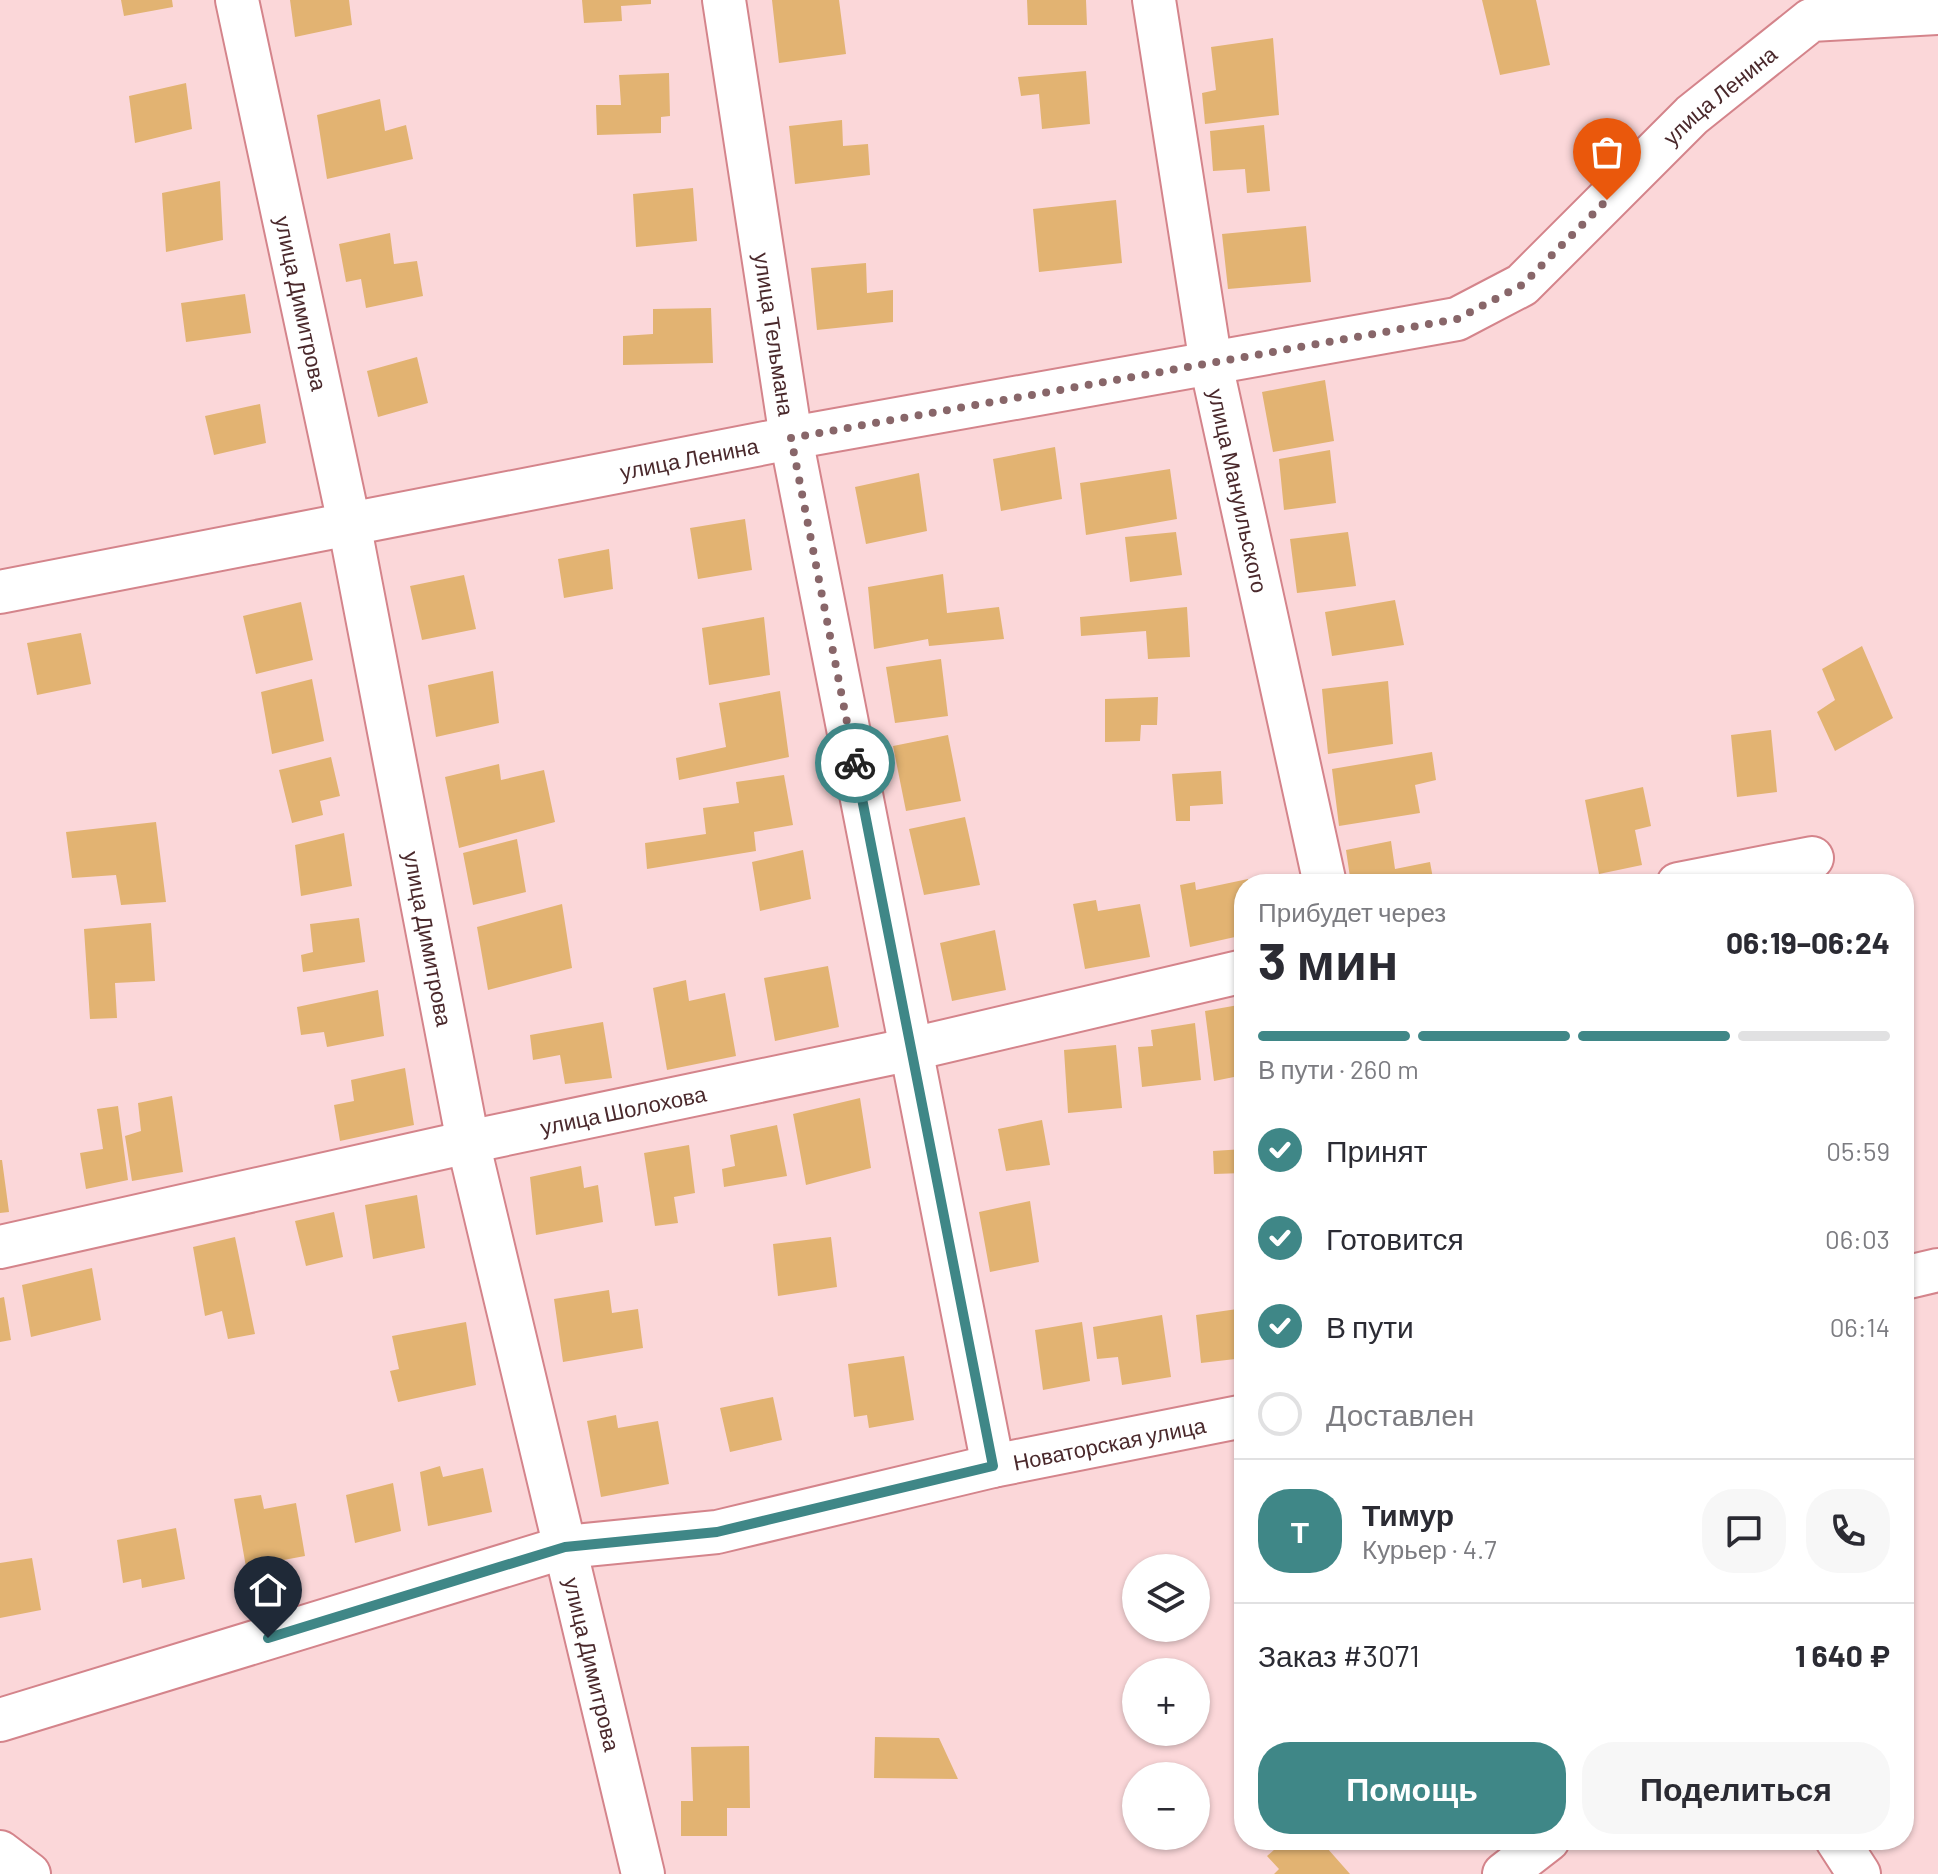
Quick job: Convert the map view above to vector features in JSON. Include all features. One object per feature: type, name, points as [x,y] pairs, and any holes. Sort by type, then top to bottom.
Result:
[{"type":"street","name":"улица Димитрова","points":[[237,0],[349,523],[468,1142],[643,1874]]},
{"type":"street","name":"улица Тельмана","points":[[724,0],[791,438],[993,1466]]},
{"type":"street","name":"улица Мануильского","points":[[1154,0],[1211,364],[1323,874]]},
{"type":"street","name":"улица Ленина","points":[[0,592],[791,438],[1457,319],[1522,285],[1692,115],[1808,10],[1938,13]]},
{"type":"street","points":[[1730,874],[1812,858]]},
{"type":"street","name":"улица Шолохова","points":[[0,1247],[468,1142],[912,1049],[1234,973]]},
{"type":"street","points":[[1914,1276],[1938,1270]]},
{"type":"street","name":"Новаторская улица","points":[[0,1720],[565,1547],[717,1532],[993,1466],[1234,1418]]},
{"type":"street","points":[[1504,1874],[1535,1850]]},
{"type":"street","points":[[1843,1850],[1859,1874]]},
{"type":"street","points":[[0,1852],[29,1874]]},
{"type":"building","points":[[121,0],[172,0],[173,7],[124,16]]},
{"type":"building","points":[[290,0],[349,0],[352,25],[295,37]]},
{"type":"building","points":[[582,0],[651,0],[651,4],[621,6],[622,21],[584,23]]},
{"type":"building","points":[[772,0],[839,0],[846,54],[779,63]]},
{"type":"building","points":[[1027,0],[1086,0],[1087,25],[1028,25]]},
{"type":"building","points":[[1482,0],[1536,0],[1550,65],[1500,75]]},
{"type":"building","points":[[1273,38],[1279,115],[1205,124],[1202,93],[1216,90],[1211,47]]},
{"type":"building","points":[[1086,71],[1090,124],[1042,129],[1039,94],[1021,96],[1018,77]]},
{"type":"building","points":[[669,73],[670,116],[661,117],[661,133],[597,135],[596,105],[621,105],[619,75]]},
{"type":"building","points":[[186,83],[192,129],[135,143],[129,96]]},
{"type":"building","points":[[380,99],[385,131],[406,125],[413,159],[327,179],[317,115]]},
{"type":"building","points":[[842,120],[843,146],[868,144],[870,175],[795,184],[789,126]]},
{"type":"building","points":[[1264,125],[1270,191],[1247,193],[1245,169],[1213,171],[1210,131]]},
{"type":"building","points":[[220,181],[223,240],[166,252],[162,193]]},
{"type":"building","points":[[693,188],[697,241],[636,247],[633,194]]},
{"type":"building","points":[[1116,200],[1122,263],[1039,272],[1033,209]]},
{"type":"building","points":[[1306,226],[1311,282],[1228,289],[1222,234]]},
{"type":"building","points":[[390,233],[394,264],[417,261],[423,296],[366,308],[361,279],[346,282],[339,244]]},
{"type":"building","points":[[866,263],[867,293],[893,290],[893,322],[817,330],[811,268]]},
{"type":"building","points":[[245,294],[251,333],[186,342],[181,303]]},
{"type":"building","points":[[711,308],[713,363],[623,365],[623,336],[653,334],[653,309]]},
{"type":"building","points":[[417,357],[428,403],[378,417],[367,371]]},
{"type":"building","points":[[1325,380],[1334,441],[1273,452],[1262,392]]},
{"type":"building","points":[[260,404],[266,443],[214,455],[205,416]]},
{"type":"building","points":[[1055,447],[1062,499],[1001,511],[993,459]]},
{"type":"building","points":[[1330,450],[1336,503],[1284,510],[1279,459]]},
{"type":"building","points":[[1170,469],[1177,519],[1086,535],[1080,483]]},
{"type":"building","points":[[919,473],[927,531],[866,544],[855,487]]},
{"type":"building","points":[[745,519],[752,570],[698,579],[690,528]]},
{"type":"building","points":[[1176,532],[1182,575],[1130,582],[1125,537]]},
{"type":"building","points":[[1348,532],[1356,586],[1297,593],[1290,539]]},
{"type":"building","points":[[609,549],[613,589],[564,598],[558,559]]},
{"type":"building","points":[[943,574],[947,613],[999,607],[1004,639],[929,646],[928,639],[874,649],[868,587]]},
{"type":"building","points":[[464,575],[476,629],[422,640],[410,586]]},
{"type":"building","points":[[1395,600],[1404,645],[1332,656],[1325,612]]},
{"type":"building","points":[[301,602],[313,660],[256,674],[243,616]]},
{"type":"building","points":[[1187,607],[1190,657],[1148,659],[1146,631],[1081,636],[1080,617]]},
{"type":"building","points":[[764,617],[770,675],[709,685],[702,628]]},
{"type":"building","points":[[81,633],[91,684],[37,695],[27,643]]},
{"type":"building","points":[[1862,646],[1893,718],[1835,751],[1817,712],[1835,700],[1822,669]]},
{"type":"building","points":[[941,659],[948,716],[895,723],[886,667]]},
{"type":"building","points":[[493,671],[499,723],[436,737],[428,685]]},
{"type":"building","points":[[312,679],[324,741],[272,754],[261,692]]},
{"type":"building","points":[[1388,681],[1393,744],[1328,754],[1322,689]]},
{"type":"building","points":[[780,691],[789,757],[679,780],[676,758],[726,747],[719,703]]},
{"type":"building","points":[[1158,697],[1157,725],[1141,725],[1140,741],[1105,742],[1105,699]]},
{"type":"building","points":[[1771,730],[1777,792],[1737,797],[1731,735]]},
{"type":"building","points":[[948,735],[961,801],[906,811],[893,746]]},
{"type":"building","points":[[1432,752],[1436,780],[1415,785],[1420,813],[1339,826],[1332,769]]},
{"type":"building","points":[[331,757],[340,796],[320,801],[323,815],[292,823],[279,770]]},
{"type":"building","points":[[499,764],[501,780],[544,770],[555,822],[459,848],[445,777]]},
{"type":"building","points":[[1221,771],[1223,804],[1190,806],[1190,821],[1176,821],[1172,774]]},
{"type":"building","points":[[784,775],[793,825],[754,832],[756,851],[647,869],[645,843],[706,834],[703,808],[739,803],[736,782]]},
{"type":"building","points":[[1643,787],[1651,826],[1635,830],[1642,865],[1599,874],[1585,800]]},
{"type":"building","points":[[965,817],[980,885],[924,895],[909,829]]},
{"type":"building","points":[[156,822],[166,902],[121,905],[116,875],[72,878],[66,832]]},
{"type":"building","points":[[344,833],[352,886],[301,896],[295,845]]},
{"type":"building","points":[[517,839],[526,892],[473,905],[463,853]]},
{"type":"building","points":[[1391,841],[1395,869],[1430,862],[1432,874],[1350,874],[1346,850]]},
{"type":"building","points":[[803,850],[811,899],[760,911],[752,862]]},
{"type":"building","points":[[1195,882],[1196,890],[1234,882],[1234,937],[1190,947],[1180,885]]},
{"type":"building","points":[[1096,900],[1098,911],[1140,904],[1150,957],[1085,969],[1073,904]]},
{"type":"building","points":[[562,904],[572,968],[488,990],[477,927]]},
{"type":"building","points":[[359,918],[365,962],[303,972],[301,955],[313,952],[310,924]]},
{"type":"building","points":[[151,923],[155,981],[115,983],[117,1018],[90,1019],[84,929]]},
{"type":"building","points":[[995,930],[1006,990],[952,1001],[940,943]]},
{"type":"building","points":[[828,966],[839,1027],[775,1041],[764,978]]},
{"type":"building","points":[[686,980],[689,1001],[725,993],[736,1056],[667,1070],[653,988]]},
{"type":"building","points":[[378,990],[384,1036],[327,1047],[324,1032],[301,1035],[297,1007]]},
{"type":"building","points":[[1234,1006],[1234,1077],[1214,1081],[1205,1011]]},
{"type":"building","points":[[603,1022],[612,1078],[565,1084],[560,1055],[533,1060],[530,1035]]},
{"type":"building","points":[[1195,1023],[1201,1080],[1142,1087],[1138,1047],[1153,1046],[1151,1030]]},
{"type":"building","points":[[1116,1045],[1122,1108],[1068,1113],[1064,1050]]},
{"type":"building","points":[[405,1068],[414,1125],[340,1141],[334,1105],[354,1101],[351,1080]]},
{"type":"building","points":[[172,1096],[183,1172],[132,1181],[125,1136],[141,1131],[138,1103]]},
{"type":"building","points":[[860,1098],[871,1168],[806,1185],[793,1114]]},
{"type":"building","points":[[118,1106],[128,1180],[86,1189],[80,1153],[103,1149],[97,1109]]},
{"type":"building","points":[[1042,1120],[1050,1165],[1006,1171],[998,1129]]},
{"type":"building","points":[[777,1125],[787,1176],[724,1187],[722,1169],[735,1166],[730,1135]]},
{"type":"building","points":[[689,1145],[695,1193],[674,1197],[678,1223],[655,1226],[644,1153]]},
{"type":"building","points":[[1234,1150],[1234,1173],[1214,1174],[1213,1151]]},
{"type":"building","points":[[0,1160],[9,1212],[0,1213]]},
{"type":"building","points":[[581,1166],[584,1188],[598,1185],[603,1222],[536,1235],[530,1177]]},
{"type":"building","points":[[417,1195],[425,1248],[373,1259],[365,1205]]},
{"type":"building","points":[[1030,1201],[1039,1262],[990,1272],[979,1212]]},
{"type":"building","points":[[334,1212],[343,1257],[306,1266],[295,1221]]},
{"type":"building","points":[[235,1237],[255,1334],[228,1339],[222,1311],[205,1316],[193,1247]]},
{"type":"building","points":[[831,1237],[837,1287],[778,1296],[773,1244]]},
{"type":"building","points":[[92,1268],[101,1320],[31,1337],[22,1285]]},
{"type":"building","points":[[609,1290],[612,1313],[638,1309],[643,1348],[563,1362],[554,1299]]},
{"type":"building","points":[[4,1297],[11,1340],[0,1342],[0,1298]]},
{"type":"building","points":[[1234,1309],[1234,1359],[1201,1363],[1196,1315]]},
{"type":"building","points":[[1162,1315],[1171,1377],[1122,1385],[1118,1357],[1097,1359],[1093,1327]]},
{"type":"building","points":[[466,1322],[476,1385],[398,1402],[390,1371],[399,1369],[392,1336]]},
{"type":"building","points":[[1082,1322],[1090,1381],[1043,1390],[1035,1330]]},
{"type":"building","points":[[904,1356],[914,1420],[869,1428],[867,1415],[854,1417],[848,1364]]},
{"type":"building","points":[[773,1397],[782,1440],[730,1452],[720,1408]]},
{"type":"building","points":[[616,1415],[618,1428],[658,1421],[669,1484],[601,1497],[587,1421]]},
{"type":"building","points":[[440,1466],[443,1477],[483,1468],[492,1512],[428,1526],[420,1472]]},
{"type":"building","points":[[393,1483],[401,1531],[355,1543],[346,1495]]},
{"type":"building","points":[[261,1495],[264,1509],[296,1503],[305,1556],[246,1567],[234,1499]]},
{"type":"building","points":[[176,1528],[185,1579],[142,1588],[141,1579],[123,1583],[117,1540]]},
{"type":"building","points":[[32,1558],[41,1610],[0,1618],[0,1563]]},
{"type":"building","points":[[875,1737],[939,1738],[958,1779],[874,1778]]},
{"type":"building","points":[[749,1746],[750,1808],[727,1808],[727,1836],[681,1836],[681,1801],[693,1801],[691,1747]]},
{"type":"building","points":[[1274,1850],[1329,1850],[1350,1874],[1274,1874],[1279,1869],[1267,1856]]},
{"type":"way so far","points":[[855,763],[791,438],[1457,319],[1522,285],[1607,200]]},
{"type":"route","points":[[268,1638],[565,1547],[717,1532],[993,1466],[855,763]]}]
